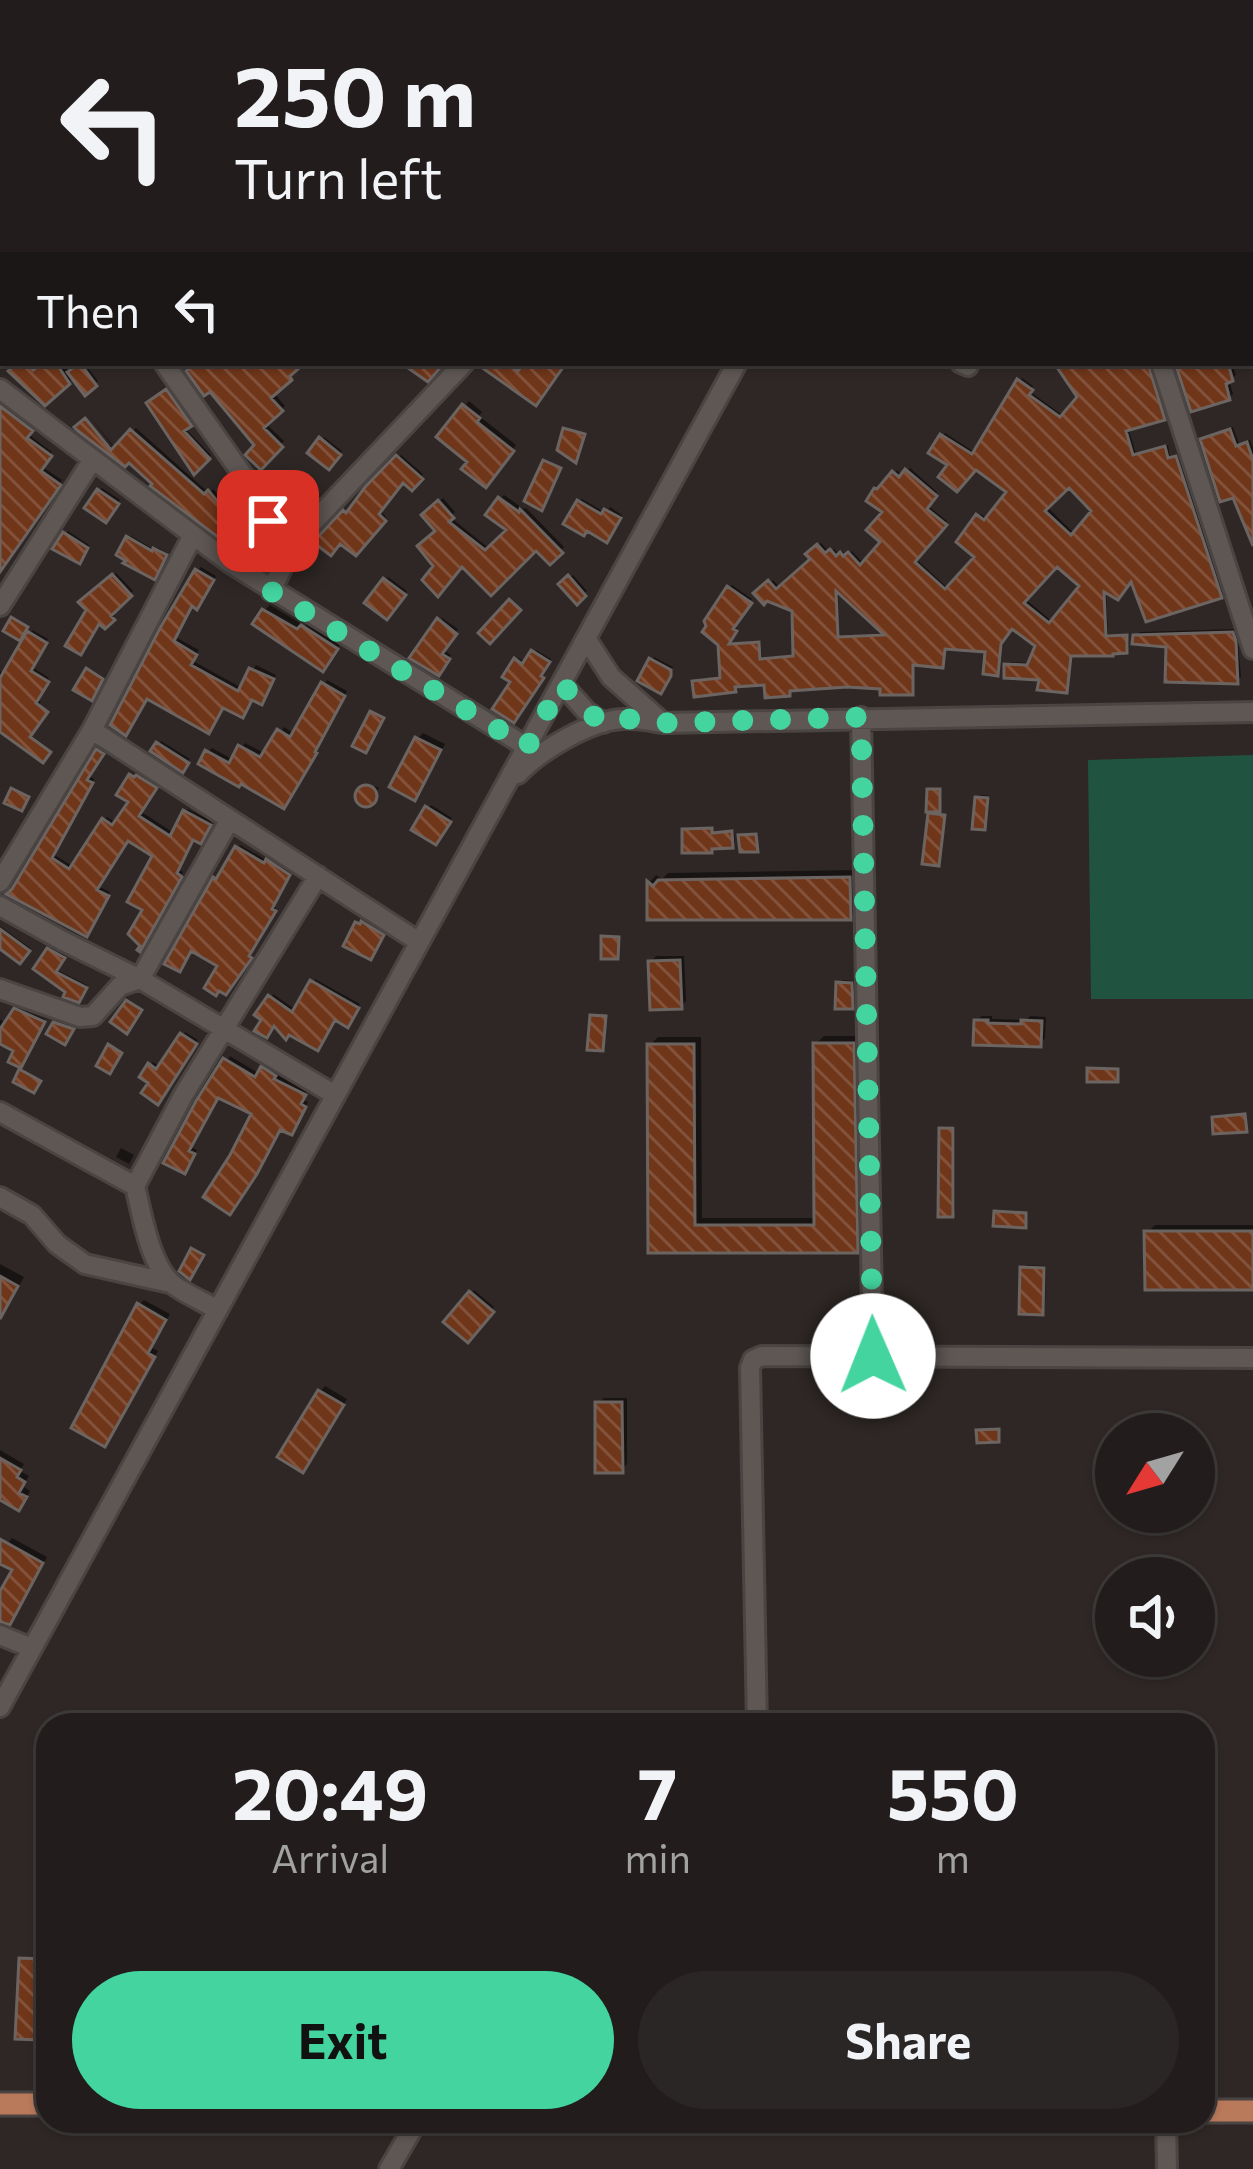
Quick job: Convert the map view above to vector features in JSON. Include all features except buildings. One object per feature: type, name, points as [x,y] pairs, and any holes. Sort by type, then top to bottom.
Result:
[{"type":"main road","points":[[0,2104],[36,2104]]},
{"type":"main road","points":[[1215,2111],[1253,2111]]},
{"type":"street","points":[[166,366],[252,488],[283,554],[271,591]]},
{"type":"street","points":[[283,554],[461,366]]},
{"type":"street","points":[[0,1707],[735,366]]},
{"type":"street","points":[[1162,366],[1253,649]]},
{"type":"street","points":[[0,389],[271,591],[527,747]]},
{"type":"street","points":[[0,606],[93,459]]},
{"type":"street","points":[[0,882],[92,730],[193,535]]},
{"type":"street","points":[[0,564],[18,575]]},
{"type":"street","points":[[587,640],[611,677],[663,723]]},
{"type":"street","points":[[562,684],[603,722]]},
{"type":"street","points":[[503,791],[547,751],[603,722],[621,718],[663,723],[1253,712]]},
{"type":"street","points":[[861,717],[873,1356]]},
{"type":"street","points":[[92,730],[419,942]]},
{"type":"street","points":[[0,989],[80,1017],[93,1016],[120,986],[140,979],[229,820]]},
{"type":"street","points":[[170,1283],[152,1248],[135,1186],[184,1094],[319,877]]},
{"type":"street","points":[[0,906],[140,979],[335,1095]]},
{"type":"street","points":[[0,1112],[135,1186]]},
{"type":"street","points":[[0,1197],[32,1215],[57,1244],[86,1264],[170,1283],[218,1310]]},
{"type":"street","points":[[757,1713],[753,1360],[762,1356],[1253,1358]]},
{"type":"street","points":[[0,1635],[32,1648]]},
{"type":"street","points":[[389,2169],[410,2133]]},
{"type":"street","points":[[1166,2133],[1167,2169]]},
{"type":"green space","points":[[1253,755],[1253,999],[1091,999],[1088,760]]},
{"type":"route","points":[[268,521],[283,554],[271,591],[527,747],[562,684],[603,722],[621,718],[663,723],[861,717],[873,1356]]}]
